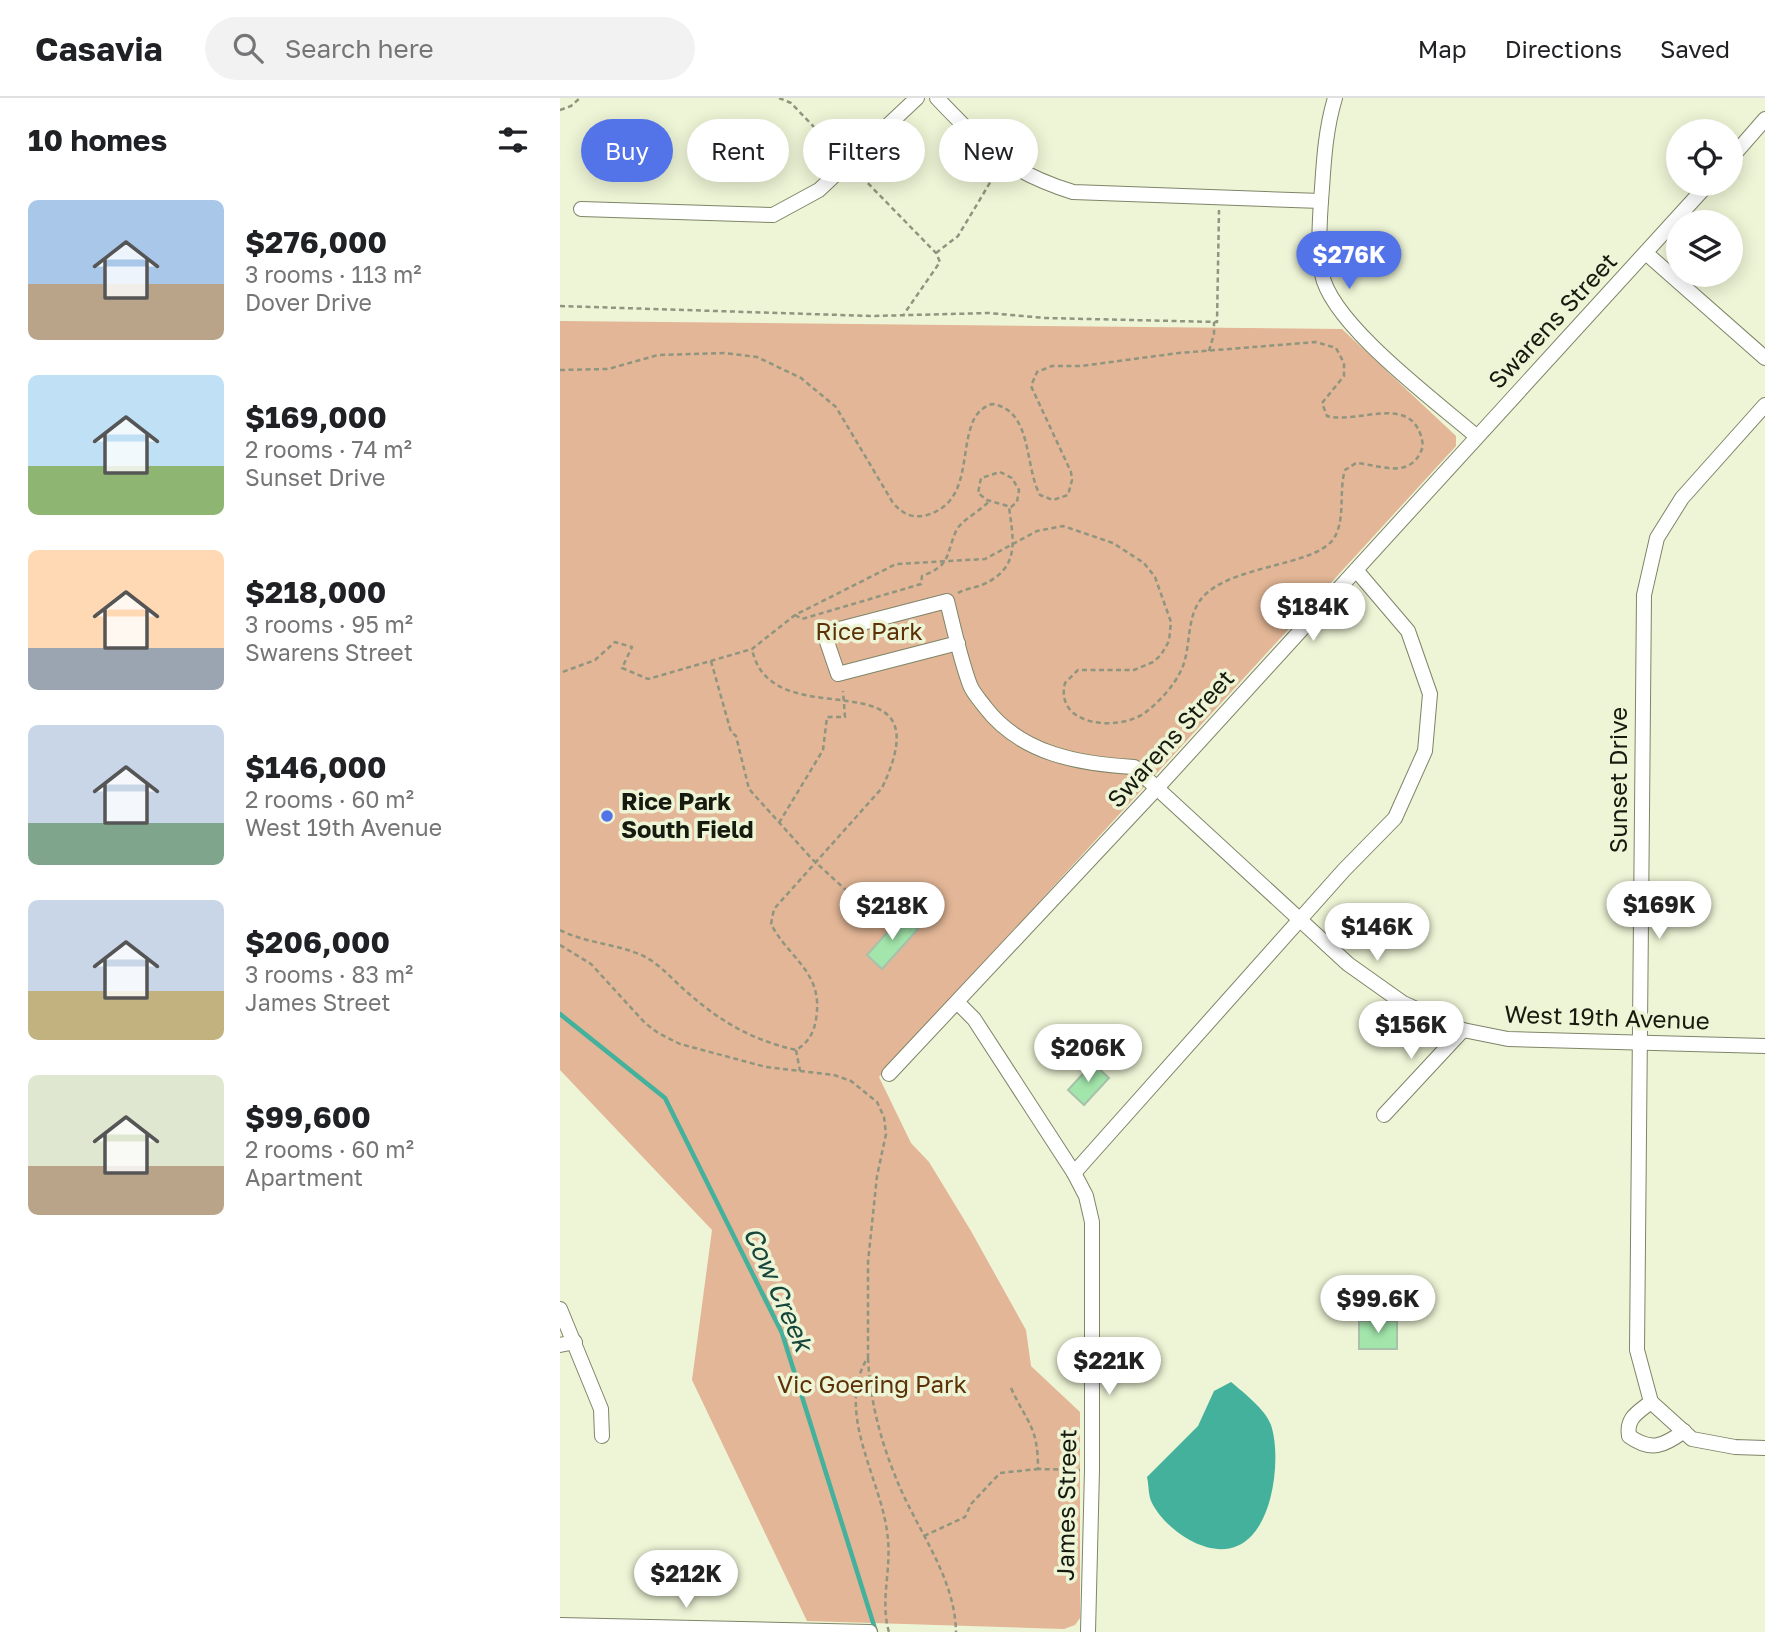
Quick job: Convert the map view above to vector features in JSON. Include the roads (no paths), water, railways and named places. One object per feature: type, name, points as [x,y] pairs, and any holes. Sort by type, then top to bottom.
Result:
[{"type":"street","points":[[581,209],[773,215],[819,190],[917,98]]},
{"type":"street","points":[[937,98],[1002,162],[1039,181],[1073,192],[1321,201]]},
{"type":"street","points":[[1335,98],[1328,121],[1321,201],[1322,275],[1341,312],[1386,359],[1476,436]]},
{"type":"street","points":[[1743,144],[1765,119]]},
{"type":"street","name":"Swarens Street","points":[[889,1074],[959,1004],[1698,196]]},
{"type":"street","points":[[1647,254],[1765,358]]},
{"type":"street","name":"Sunset Drive","points":[[1651,1402],[1637,1350],[1642,1045],[1644,594],[1657,538],[1682,498],[1765,405]]},
{"type":"street","points":[[1074,1173],[1300,919],[1395,818],[1425,751],[1430,694],[1408,631],[1356,570]]},
{"type":"street","name":"West 19th Avenue","points":[[958,643],[838,674],[824,633],[947,601],[971,687],[999,725],[1038,750],[1093,765],[1135,767],[1349,964],[1403,1003],[1463,1030],[1508,1039],[1642,1045],[1765,1046]]},
{"type":"street","name":"James Street","points":[[959,1004],[974,1019],[1074,1173],[1086,1196],[1092,1222],[1092,1470],[1087,1632]]},
{"type":"street","points":[[1384,1115],[1463,1030]]},
{"type":"street","points":[[560,1309],[567,1343],[601,1409],[603,1436]]},
{"type":"street","points":[[1684,1431],[1665,1446],[1648,1447],[1629,1436],[1627,1425],[1632,1417],[1651,1402],[1684,1431],[1692,1439],[1735,1447],[1765,1448]]},
{"type":"street","points":[[560,1625],[870,1632]]},
{"type":"water","points":[[1231,1382],[1259,1407],[1271,1425],[1275,1474],[1272,1493],[1259,1526],[1249,1538],[1237,1546],[1225,1549],[1200,1545],[1167,1523],[1151,1500],[1147,1477],[1198,1426],[1214,1391]]},
{"type":"waterway","name":"Cow Creek","points":[[560,1014],[665,1098],[782,1333],[876,1632]]},
{"type":"place","name":"Rice Park South Field","points":[[607,816]]},
{"type":"park label","name":"Rice Park","points":[[869,632]]},
{"type":"park label","name":"Vic Goering Park","points":[[872,1385]]}]
